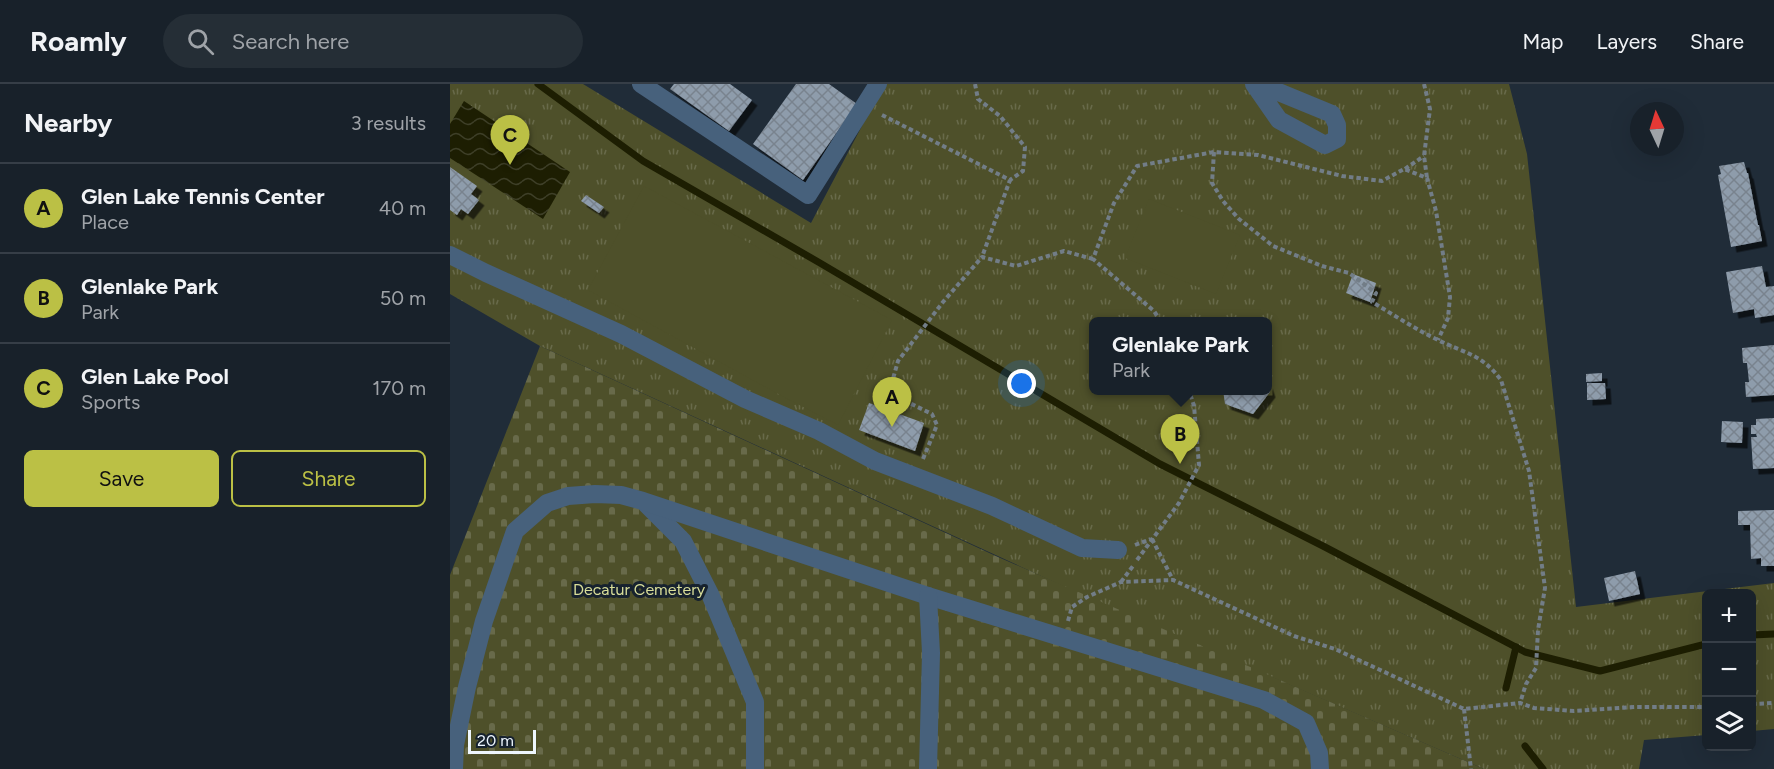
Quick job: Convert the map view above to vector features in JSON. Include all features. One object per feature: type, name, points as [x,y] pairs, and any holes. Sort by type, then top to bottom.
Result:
[{"type":"street","points":[[641,84],[808,195],[878,84]]},
{"type":"street","points":[[1254,84],[1279,120],[1325,145],[1337,139],[1337,125],[1332,114],[1259,84]]},
{"type":"street","points":[[450,255],[621,334],[745,399],[819,430],[875,461],[992,506],[1082,548],[1118,550]]},
{"type":"street","points":[[454,769],[455,745],[467,687],[484,621],[515,531],[547,503],[568,496],[595,494],[621,495],[643,501],[928,596],[1264,700],[1306,723],[1318,753],[1320,769]]},
{"type":"street","points":[[643,501],[683,541],[714,603],[755,702],[755,769]]},
{"type":"street","points":[[928,596],[932,653],[928,769]]},
{"type":"path","points":[[915,476],[937,425],[932,414],[889,393],[898,361],[933,314],[982,257],[1010,180],[1023,171],[1025,147],[1000,116],[978,99],[975,84]]},
{"type":"path","points":[[1424,84],[1430,109],[1425,156],[1427,178],[1436,211],[1450,297],[1448,318],[1438,340]]},
{"type":"path","points":[[882,115],[1010,180]]},
{"type":"path","points":[[1094,259],[1114,203],[1137,166],[1214,152],[1258,155],[1342,176],[1382,181],[1425,156]]},
{"type":"path","points":[[1214,152],[1212,183],[1223,201],[1239,219],[1273,246],[1322,266],[1349,273],[1376,293],[1372,302],[1438,340],[1476,356],[1496,372],[1501,380],[1529,471],[1545,588],[1538,630],[1536,668],[1526,684],[1520,703]]},
{"type":"path","points":[[1404,169],[1427,178]]},
{"type":"path","points":[[982,257],[1016,266],[1064,251],[1094,259],[1154,310],[1158,317]]},
{"type":"path","points":[[1173,580],[1152,539],[1179,503],[1199,465],[1194,406],[1191,395]]},
{"type":"path","points":[[1064,639],[1072,607],[1087,597],[1121,582],[1173,580],[1294,636],[1335,649],[1464,709],[1520,703],[1534,708],[1574,711],[1635,707],[1702,707]]},
{"type":"path","points":[[1756,704],[1774,703]]},
{"type":"path","points":[[1464,709],[1471,769]]},
{"type":"green space","points":[[450,84],[583,84],[811,223],[884,84],[1509,84],[1527,154],[1576,607],[1702,592],[1702,735],[1644,740],[1639,769],[1484,769],[1087,597],[540,346],[450,294]]},
{"type":"green space","points":[[644,186],[892,320],[838,425],[588,290]]},
{"type":"green space","points":[[1149,199],[1240,235],[1216,294],[1125,258]]},
{"type":"green space","name":"Decatur Cemetery","points":[[540,346],[998,557],[1484,769],[450,769],[450,575]]},
{"type":"green space","points":[[1774,583],[1774,729],[1756,731],[1756,589],[1724,589]]},
{"type":"water","points":[[464,101],[570,172],[543,219],[450,158],[450,124]]},
{"type":"building","points":[[674,84],[730,84],[752,100],[729,131],[670,89]]},
{"type":"building","points":[[796,84],[829,84],[857,104],[803,180],[753,144]]},
{"type":"building","points":[[1744,162],[1762,241],[1731,247],[1718,175],[1721,174],[1719,166]]},
{"type":"building","points":[[450,167],[477,186],[471,194],[479,200],[468,214],[461,209],[457,215],[450,210]]},
{"type":"building","points":[[586,195],[604,207],[599,213],[581,201]]},
{"type":"building","points":[[1762,266],[1766,287],[1774,286],[1774,315],[1755,318],[1754,309],[1733,313],[1726,272]]},
{"type":"building","points":[[1353,274],[1376,283],[1370,302],[1346,293]]},
{"type":"building","points":[[1774,345],[1774,395],[1746,397],[1745,382],[1749,382],[1747,363],[1743,363],[1742,348]]},
{"type":"building","points":[[1602,373],[1602,381],[1586,382],[1586,374]]},
{"type":"building","points":[[1587,383],[1605,383],[1606,399],[1587,400]]},
{"type":"building","points":[[1224,395],[1268,395],[1253,414],[1225,404]]},
{"type":"building","points":[[869,403],[924,423],[915,451],[859,430]]},
{"type":"building","points":[[1774,418],[1774,468],[1753,469],[1751,437],[1757,437],[1756,434],[1751,434],[1751,425],[1756,425],[1756,419]]},
{"type":"building","points":[[1722,421],[1743,422],[1742,443],[1721,442]]},
{"type":"building","points":[[1774,510],[1774,566],[1761,566],[1761,558],[1751,559],[1750,525],[1738,525],[1738,511]]},
{"type":"building","points":[[1635,571],[1640,594],[1609,601],[1604,578]]},
{"type":"waterway","points":[[538,84],[643,161],[1160,464],[1525,652],[1600,671],[1702,645]]},
{"type":"waterway","points":[[1756,635],[1774,634]]},
{"type":"waterway","points":[[1506,688],[1516,647]]},
{"type":"waterway","points":[[1525,746],[1543,769]]},
{"type":"place","name":"Glen Lake Pool","points":[[510,165]]},
{"type":"place","name":"Glen Lake Tennis Center","points":[[892,427]]},
{"type":"place","name":"Glenlake Park","points":[[1180,464]]}]
